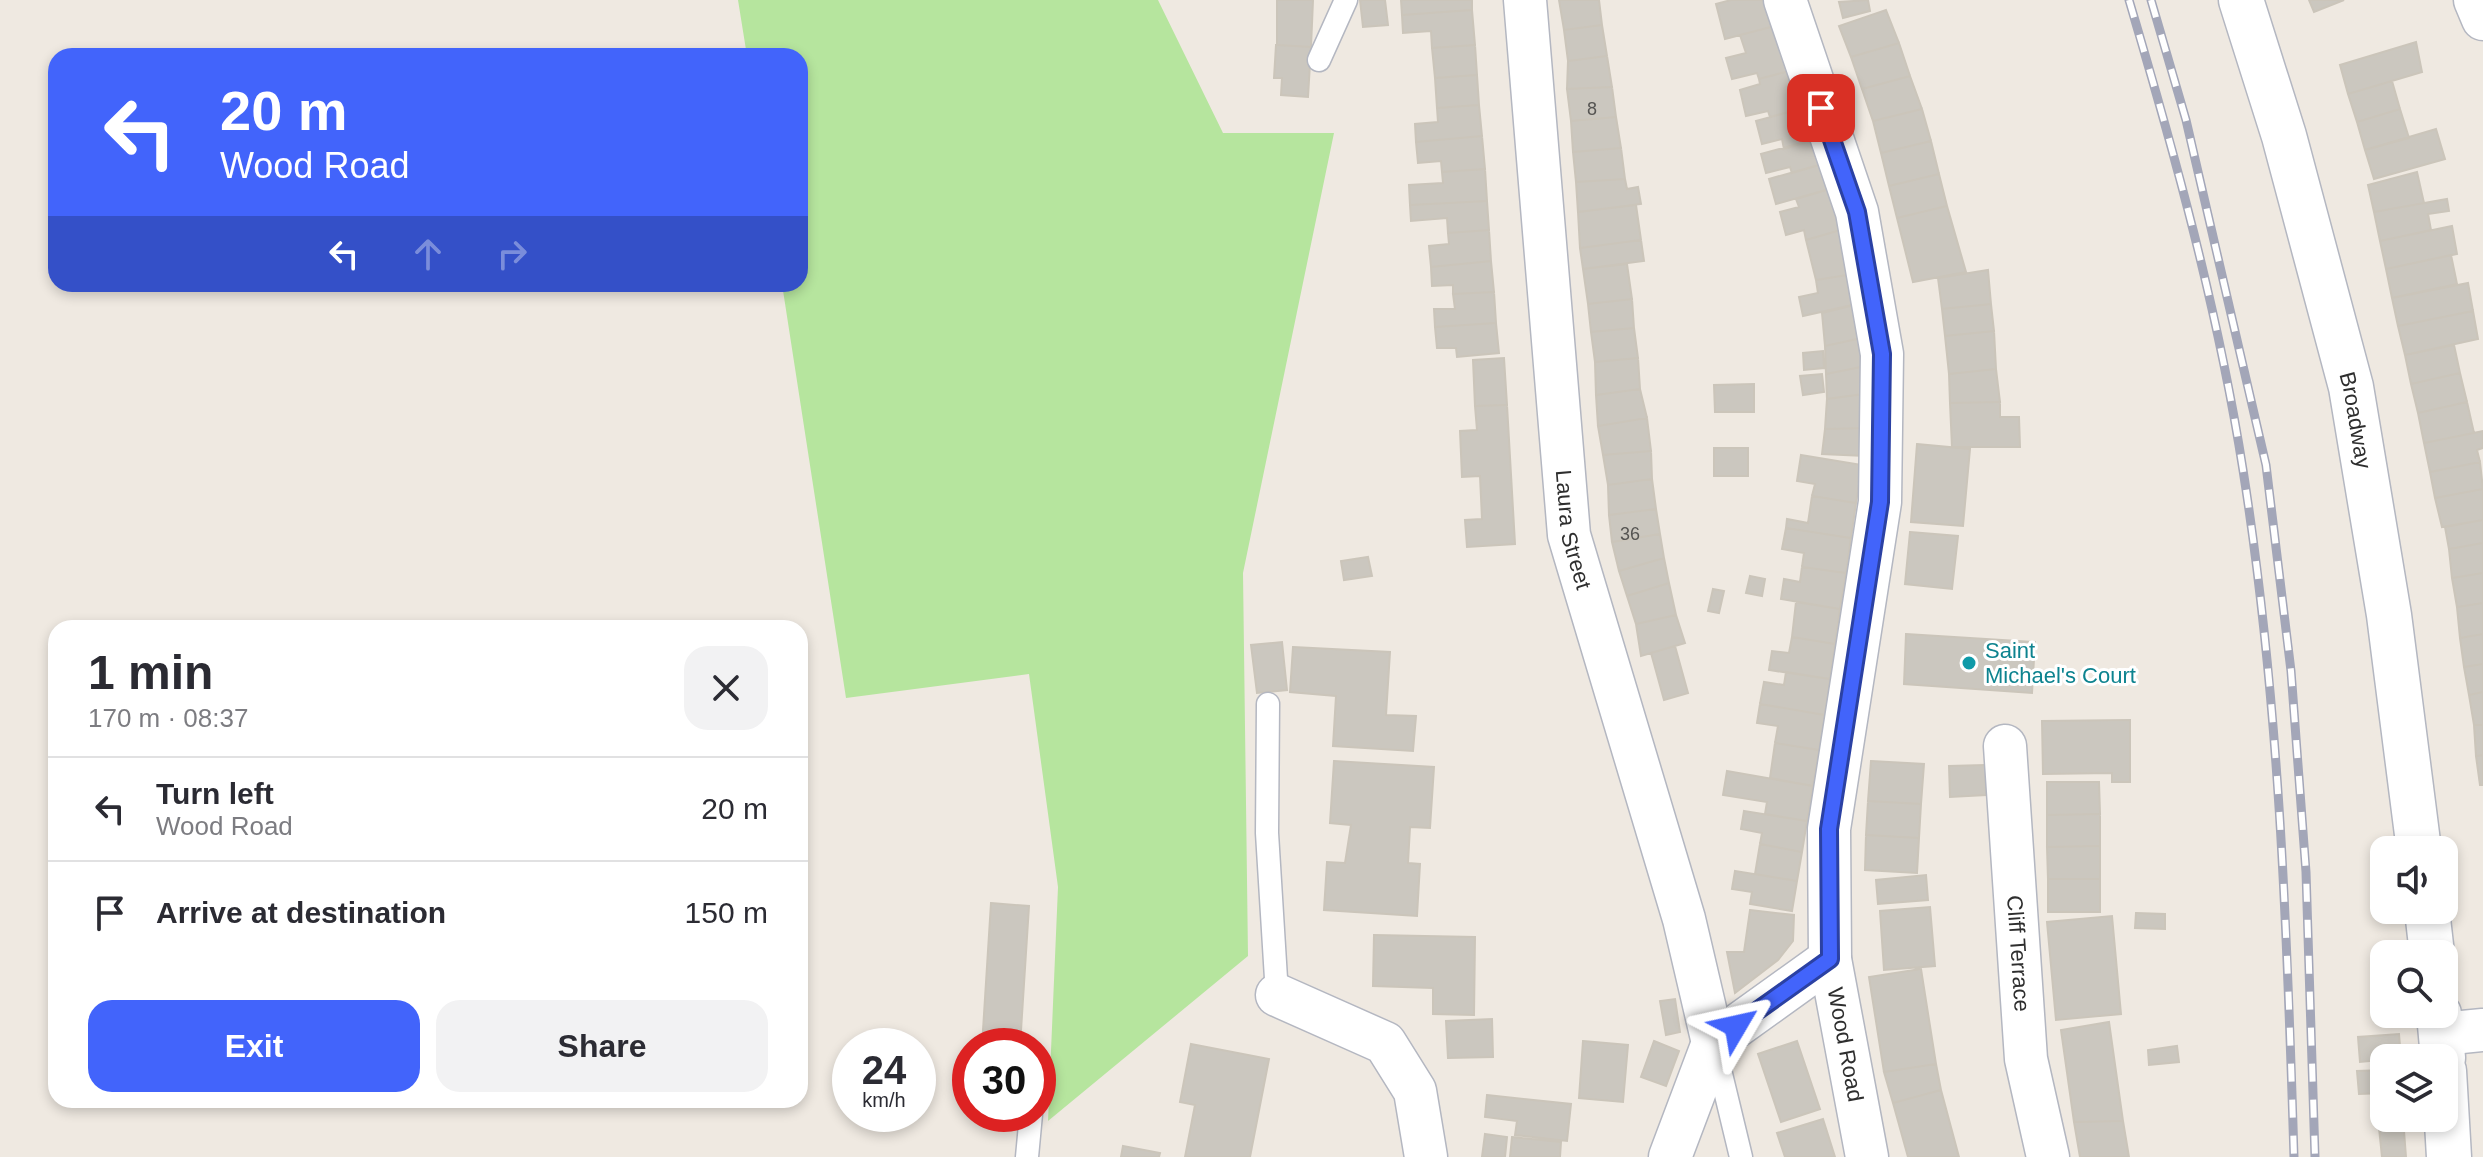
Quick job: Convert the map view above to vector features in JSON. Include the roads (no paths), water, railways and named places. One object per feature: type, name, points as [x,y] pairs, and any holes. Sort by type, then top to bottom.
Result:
[{"type":"main road","name":"Broadway","points":[[2241,0],[2284,136],[2351,387],[2389,615],[2417,836]]},
{"type":"main road","points":[[2449,1157],[2450,1041]]},
{"type":"street","name":"Laura Street","points":[[1525,0],[1569,535],[1684,919],[1713,1043]]},
{"type":"street","name":"Wood Road","points":[[1785,0],[1857,212],[1882,354],[1880,502],[1829,829],[1830,959],[1867,1157]]},
{"type":"street","points":[[2475,0],[2483,19]]},
{"type":"street","name":"Cliff Terrace","points":[[2005,746],[2026,1059],[2048,1157]]},
{"type":"street","points":[[1670,1157],[1713,1043],[1830,959]]},
{"type":"street","points":[[1277,995],[1385,1043],[1415,1091],[1426,1157]]},
{"type":"lane","points":[[1319,60],[1346,0]]},
{"type":"lane","points":[[1268,704],[1267,833],[1277,995]]},
{"type":"lane","points":[[1713,1043],[1741,1157]]},
{"type":"lane","points":[[1027,1157],[1029,1132]]},
{"type":"railway","points":[[2129,0],[2179,175],[2208,292],[2243,470],[2273,727],[2294,1157]]},
{"type":"railway","points":[[2151,0],[2186,120],[2266,465],[2291,671],[2306,872],[2315,1157]]},
{"type":"place","name":"Saint Michael's Court","points":[[1969,663]]}]
